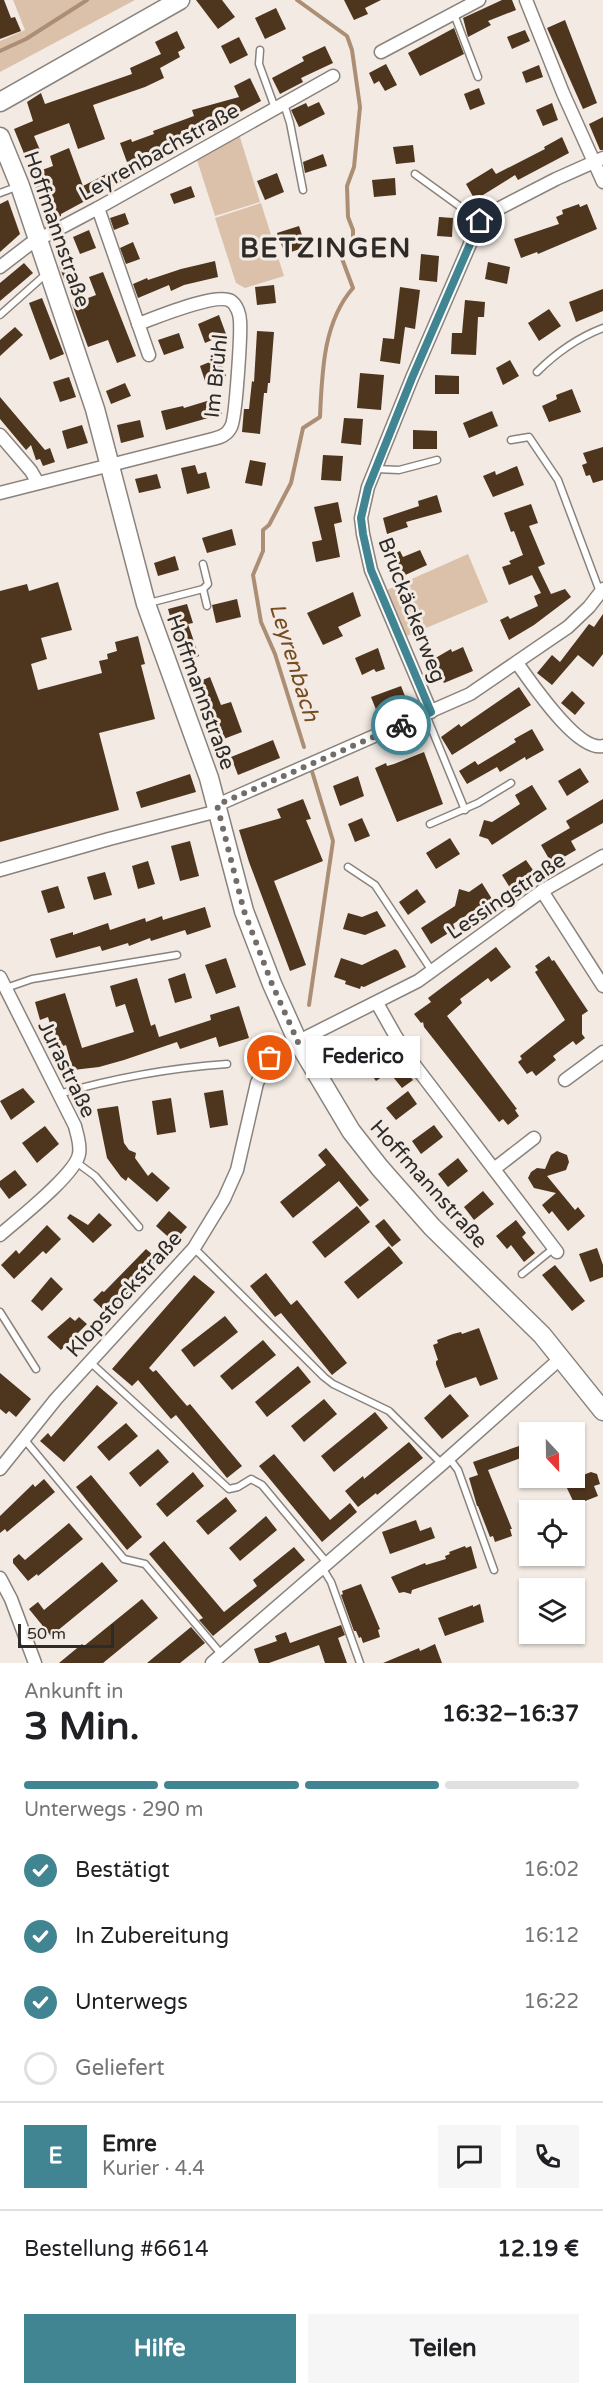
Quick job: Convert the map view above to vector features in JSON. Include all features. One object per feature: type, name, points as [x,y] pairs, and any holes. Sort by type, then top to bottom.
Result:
[{"type":"street","points":[[0,102],[180,0]]},
{"type":"street","points":[[381,52],[479,0]]},
{"type":"street","points":[[526,0],[563,93],[599,159],[603,182]]},
{"type":"street","name":"Leyrenbachstraße","points":[[0,267],[24,248],[333,76]]},
{"type":"street","name":"Hoffmannstraße","points":[[0,137],[20,186],[89,389],[146,604],[209,778],[244,911],[272,984],[298,1042],[351,1131],[380,1168],[432,1227],[542,1335],[562,1357],[603,1412]]},
{"type":"street","points":[[480,221],[494,211],[599,159]]},
{"type":"street","points":[[98,208],[148,355]]},
{"type":"street","name":"Bruckäckerweg","points":[[428,714],[383,602],[365,549],[361,518],[363,502],[375,468],[480,221]]},
{"type":"street","name":"Im Brühl","points":[[111,465],[220,437],[227,434],[233,423],[241,323],[236,306],[232,302],[218,299],[138,324]]},
{"type":"street","points":[[0,435],[31,471],[38,483]]},
{"type":"street","points":[[0,493],[111,465]]},
{"type":"street","points":[[0,870],[218,808],[319,759],[428,714],[470,694],[568,627],[602,591]]},
{"type":"street","points":[[517,663],[552,712],[592,745],[603,746]]},
{"type":"street","name":"Lessingstraße","points":[[298,1042],[418,981],[542,891],[603,856]]},
{"type":"street","points":[[542,891],[603,986]]},
{"type":"street","name":"Jurastraße","points":[[3,982],[78,1136],[79,1155],[76,1162]]},
{"type":"street","points":[[377,1003],[394,1035],[416,1067],[555,1250]]},
{"type":"street","name":"Klopstockstraße","points":[[0,1468],[90,1362],[194,1248],[224,1199],[237,1170],[257,1083],[270,1058],[298,1042]]},
{"type":"street","points":[[565,1080],[603,1052]]},
{"type":"street","points":[[494,1169],[534,1138]]},
{"type":"street","points":[[0,1235],[71,1171],[76,1162]]},
{"type":"street","points":[[217,1659],[446,1461],[562,1357]]},
{"type":"street","points":[[0,1578],[11,1599],[35,1663]]},
{"type":"lane","points":[[454,14],[478,77]]},
{"type":"lane","points":[[260,50],[259,64],[290,123],[303,190]]},
{"type":"lane","points":[[415,174],[480,221]]},
{"type":"lane","points":[[0,194],[20,186]]},
{"type":"lane","points":[[0,315],[49,272]]},
{"type":"lane","points":[[537,372],[577,340],[603,328]]},
{"type":"lane","points":[[512,440],[529,437],[553,471],[602,591]]},
{"type":"lane","points":[[375,468],[399,470],[436,460]]},
{"type":"lane","points":[[146,604],[202,589],[208,584],[202,564]]},
{"type":"lane","points":[[202,589],[207,606]]},
{"type":"lane","points":[[428,714],[465,810]]},
{"type":"lane","points":[[430,824],[465,810],[510,783]]},
{"type":"lane","points":[[348,867],[375,885],[432,971]]},
{"type":"lane","points":[[3,982],[177,955]]},
{"type":"lane","points":[[59,1094],[163,1070],[227,1064]]},
{"type":"lane","points":[[76,1162],[95,1176],[140,1227]]},
{"type":"lane","points":[[194,1248],[324,1377],[333,1384],[389,1411],[458,1470],[494,1569]]},
{"type":"lane","points":[[522,1274],[555,1250]]},
{"type":"lane","points":[[0,1312],[36,1369]]},
{"type":"lane","points":[[90,1362],[229,1489],[238,1487],[251,1479],[262,1485],[326,1566],[360,1663]]},
{"type":"lane","points":[[24,1438],[124,1559],[146,1564],[217,1659]]},
{"type":"shaded area","points":[[13,0],[135,0],[0,72],[0,41],[25,30]]},
{"type":"shaded area","points":[[239,134],[260,202],[215,216],[196,157]]},
{"type":"shaded area","points":[[261,203],[284,276],[245,288],[236,283],[215,218]]},
{"type":"shaded area","points":[[468,554],[488,602],[407,636],[387,590]]},
{"type":"building","points":[[0,0],[4,0],[11,18],[15,17],[21,31],[0,39]]},
{"type":"building","points":[[196,0],[222,0],[235,17],[218,29]]},
{"type":"building","points":[[344,0],[381,0],[365,8],[368,14],[354,20]]},
{"type":"building","points":[[502,0],[512,0],[516,10],[488,21],[491,25],[468,37],[463,18]]},
{"type":"building","points":[[276,8],[286,29],[265,39],[255,18]]},
{"type":"building","points":[[565,20],[597,103],[583,109],[547,28]]},
{"type":"building","points":[[454,28],[464,54],[420,76],[408,53]]},
{"type":"building","points":[[525,30],[530,41],[512,49],[507,37]]},
{"type":"building","points":[[177,31],[185,48],[178,52],[180,57],[160,68],[164,78],[93,105],[105,139],[78,149],[69,123],[34,136],[40,150],[25,156],[14,129],[33,121],[27,102],[41,93],[45,104],[132,74],[130,68],[161,54],[155,42]]},
{"type":"building","points":[[239,37],[248,55],[230,64],[221,46]]},
{"type":"building","points":[[325,46],[333,63],[301,78],[303,82],[280,94],[272,78],[304,61],[302,57]]},
{"type":"building","points":[[386,64],[397,85],[385,91],[379,81],[374,84],[369,73]]},
{"type":"building","points":[[539,65],[543,77],[526,83],[522,72]]},
{"type":"building","points":[[250,78],[261,101],[231,117],[181,131],[184,141],[146,155],[147,157],[128,165],[120,143],[131,139],[132,142],[154,134],[153,131],[194,116],[192,110],[239,97],[234,86]]},
{"type":"building","points":[[479,88],[485,104],[470,110],[464,94]]},
{"type":"building","points":[[319,102],[325,114],[299,127],[291,110],[306,103],[308,107]]},
{"type":"building","points":[[552,103],[558,120],[543,126],[536,110]]},
{"type":"building","points":[[603,117],[603,150],[600,150],[589,124]]},
{"type":"building","points":[[562,137],[569,153],[518,180],[515,175],[475,200],[466,184],[492,168],[496,174],[545,149],[544,147]]},
{"type":"building","points":[[413,145],[415,162],[396,164],[393,147]]},
{"type":"building","points":[[69,148],[83,186],[116,169],[122,181],[61,216],[47,221],[31,174],[53,166],[50,156]]},
{"type":"building","points":[[323,154],[327,166],[305,173],[303,162]]},
{"type":"building","points":[[277,173],[284,192],[265,200],[257,181]]},
{"type":"building","points":[[395,178],[396,195],[374,197],[372,180]]},
{"type":"building","points":[[191,186],[195,197],[174,204],[170,194]]},
{"type":"building","points":[[8,200],[20,234],[0,252],[0,204]]},
{"type":"building","points":[[579,204],[580,207],[587,204],[597,229],[538,254],[537,252],[521,258],[514,239],[559,224],[556,217],[563,214],[562,210]]},
{"type":"building","points":[[125,213],[129,224],[114,230],[110,218]]},
{"type":"building","points":[[439,217],[453,218],[452,237],[437,236]]},
{"type":"building","points":[[299,226],[306,247],[285,254],[277,233]]},
{"type":"building","points":[[89,230],[96,248],[80,254],[73,237]]},
{"type":"building","points":[[133,242],[140,259],[126,264],[120,248]]},
{"type":"building","points":[[421,254],[439,256],[437,282],[419,280]]},
{"type":"building","points":[[71,261],[77,277],[65,282],[59,265]]},
{"type":"building","points":[[215,261],[218,277],[184,285],[171,291],[169,285],[138,298],[133,284],[147,278],[148,280]]},
{"type":"building","points":[[488,262],[510,267],[507,284],[485,279]]},
{"type":"building","points":[[24,263],[33,273],[0,301],[0,283]]},
{"type":"building","points":[[103,272],[136,356],[117,363],[108,340],[88,347],[72,304],[96,295],[89,277]]},
{"type":"building","points":[[274,285],[276,303],[257,305],[255,287]]},
{"type":"building","points":[[400,287],[420,290],[415,329],[405,327],[400,364],[380,361],[383,338],[394,339]]},
{"type":"building","points":[[603,289],[603,311],[576,322],[569,302]]},
{"type":"building","points":[[42,298],[64,354],[50,360],[29,303]]},
{"type":"building","points":[[465,300],[485,302],[484,317],[478,317],[476,355],[451,354],[452,333],[462,333]]},
{"type":"building","points":[[549,309],[561,326],[539,341],[528,323]]},
{"type":"building","points":[[219,315],[226,334],[205,343],[198,324]]},
{"type":"building","points":[[15,327],[23,335],[0,356],[0,340]]},
{"type":"building","points":[[257,331],[274,332],[270,383],[268,383],[267,393],[264,393],[260,434],[242,432],[244,409],[249,409],[252,381],[254,382]]},
{"type":"building","points":[[179,333],[184,348],[164,355],[158,340]]},
{"type":"building","points":[[219,358],[226,376],[206,384],[200,366]]},
{"type":"building","points":[[510,360],[519,376],[503,385],[496,368]]},
{"type":"building","points":[[360,373],[384,375],[381,410],[357,408]]},
{"type":"building","points":[[435,375],[459,376],[459,394],[435,394]]},
{"type":"building","points":[[69,377],[76,397],[60,402],[53,382]]},
{"type":"building","points":[[125,383],[131,396],[111,404],[106,391]]},
{"type":"building","points":[[572,389],[581,412],[549,422],[542,406],[557,399],[556,395]]},
{"type":"building","points":[[0,397],[45,450],[50,448],[55,462],[43,466],[40,459],[36,460],[31,445],[26,450],[0,419]]},
{"type":"building","points":[[217,398],[222,414],[166,430],[161,411],[183,406],[184,408]]},
{"type":"building","points":[[492,411],[498,426],[469,438],[463,423]]},
{"type":"building","points":[[344,418],[363,419],[361,445],[341,443]]},
{"type":"building","points":[[140,420],[144,437],[121,443],[117,425]]},
{"type":"building","points":[[82,425],[88,443],[67,449],[62,431]]},
{"type":"building","points":[[413,430],[437,431],[437,449],[413,449]]},
{"type":"building","points":[[603,447],[603,480],[593,483],[590,475],[586,476],[582,465],[587,463],[583,453]]},
{"type":"building","points":[[323,455],[343,456],[341,481],[321,480]]},
{"type":"building","points":[[250,460],[266,463],[262,486],[245,483]]},
{"type":"building","points":[[195,465],[198,474],[206,472],[210,488],[187,494],[181,468]]},
{"type":"building","points":[[517,466],[524,485],[493,497],[483,476],[495,471],[496,475]]},
{"type":"building","points":[[157,474],[161,488],[139,493],[135,479]]},
{"type":"building","points":[[437,495],[442,512],[406,522],[408,527],[387,534],[383,518],[419,506],[418,501]]},
{"type":"building","points":[[338,502],[342,522],[334,524],[340,557],[316,562],[312,542],[322,540],[314,507]]},
{"type":"building","points":[[531,504],[538,523],[529,526],[545,564],[538,567],[551,594],[565,589],[571,597],[534,625],[509,640],[500,620],[508,616],[510,619],[538,606],[534,596],[541,593],[532,575],[509,585],[502,567],[511,564],[509,561],[523,555],[504,513]]},
{"type":"building","points":[[232,529],[236,545],[207,553],[202,538]]},
{"type":"building","points":[[420,550],[427,565],[401,577],[391,555],[400,551],[403,557]]},
{"type":"building","points":[[175,556],[179,570],[158,576],[154,563]]},
{"type":"building","points":[[58,582],[72,630],[41,638],[47,659],[31,664],[38,690],[102,673],[99,661],[108,659],[107,654],[117,651],[115,642],[138,636],[145,664],[141,665],[155,719],[99,733],[119,810],[0,842],[0,591],[27,584],[29,591]]},
{"type":"building","points":[[353,592],[361,616],[338,627],[343,636],[323,645],[307,613]]},
{"type":"building","points":[[237,599],[241,617],[216,623],[212,605]]},
{"type":"building","points":[[187,604],[193,623],[188,624],[199,656],[183,662],[168,609]]},
{"type":"building","points":[[603,614],[603,654],[593,667],[578,655],[552,685],[537,673],[552,655],[560,662],[589,624],[594,627]]},
{"type":"building","points":[[463,647],[473,671],[444,683],[432,660],[451,649],[452,652]]},
{"type":"building","points":[[378,648],[385,669],[376,672],[374,669],[362,675],[355,658]]},
{"type":"building","points":[[210,677],[221,705],[231,702],[242,732],[221,740],[205,697],[201,699],[195,683]]},
{"type":"building","points":[[401,686],[407,701],[377,712],[371,697]]},
{"type":"building","points":[[519,687],[531,705],[452,755],[441,737],[459,724],[461,727]]},
{"type":"building","points":[[572,691],[585,703],[575,715],[561,703]]},
{"type":"building","points":[[532,729],[544,750],[526,760],[525,757],[500,772],[497,767],[467,784],[459,771],[475,761],[478,765],[516,742],[514,739]]},
{"type":"building","points":[[273,740],[280,758],[238,775],[231,757]]},
{"type":"building","points":[[424,752],[443,804],[397,822],[375,768],[386,763],[387,766],[394,764]]},
{"type":"building","points":[[580,768],[589,782],[567,796],[558,781]]},
{"type":"building","points":[[190,774],[196,792],[141,808],[136,792]]},
{"type":"building","points":[[358,776],[364,796],[340,806],[333,786]]},
{"type":"building","points":[[532,785],[547,809],[492,845],[488,839],[479,836],[484,820],[492,822],[520,804],[515,795]]},
{"type":"building","points":[[303,799],[311,819],[306,820],[323,861],[274,881],[306,965],[290,971],[239,830],[281,818],[277,809]]},
{"type":"building","points":[[603,799],[603,823],[571,841],[576,850],[552,864],[541,845],[570,828],[566,821]]},
{"type":"building","points":[[362,818],[370,836],[355,842],[348,824]]},
{"type":"building","points":[[450,838],[460,854],[436,869],[426,853]]},
{"type":"building","points":[[190,841],[199,876],[180,881],[171,846]]},
{"type":"building","points":[[526,860],[535,873],[535,877],[512,891],[502,875]]},
{"type":"building","points":[[148,861],[155,884],[138,889],[132,866]]},
{"type":"building","points":[[105,872],[112,895],[94,900],[87,877]]},
{"type":"building","points":[[482,883],[492,899],[453,924],[455,929],[431,944],[421,928],[455,906],[459,889],[469,892]]},
{"type":"building","points":[[58,886],[65,908],[48,913],[41,891]]},
{"type":"building","points":[[417,889],[426,902],[408,915],[399,902]]},
{"type":"building","points":[[205,907],[211,927],[187,935],[185,930],[151,941],[150,938],[129,946],[128,943],[102,951],[100,946],[56,958],[50,939],[73,932],[73,935],[108,923],[110,930],[145,918],[146,922],[162,916],[163,920]]},
{"type":"building","points":[[377,911],[386,926],[365,935],[343,929],[348,913],[362,917]]},
{"type":"building","points":[[496,947],[511,967],[491,982],[488,978],[460,999],[462,1003],[447,1016],[517,1109],[515,1110],[519,1116],[508,1125],[503,1119],[499,1122],[424,1027],[423,1022],[421,1023],[414,1014],[431,1002],[428,998]]},
{"type":"building","points":[[395,949],[406,967],[364,987],[361,986],[360,989],[334,977],[341,958],[362,965]]},
{"type":"building","points":[[549,956],[588,1011],[582,1015],[582,1034],[585,1038],[576,1045],[573,1041],[553,1056],[556,1060],[536,1076],[532,1071],[527,1074],[518,1062],[522,1059],[520,1056],[565,1020],[535,972],[538,970],[535,966]]},
{"type":"building","points":[[226,958],[236,987],[216,994],[205,965]]},
{"type":"building","points":[[185,973],[192,998],[175,1003],[168,979]]},
{"type":"building","points":[[137,978],[151,1026],[155,1024],[159,1037],[211,1020],[210,1015],[239,1006],[249,1038],[219,1047],[216,1037],[180,1049],[177,1042],[99,1067],[73,1070],[66,1045],[57,1048],[48,1017],[40,1020],[35,1002],[65,993],[82,1048],[134,1032],[125,1004],[116,1007],[110,986]]},
{"type":"building","points":[[389,1052],[413,1080],[402,1088],[389,1072],[376,1081],[367,1068]]},
{"type":"building","points":[[23,1088],[35,1102],[11,1120],[0,1101]]},
{"type":"building","points":[[223,1090],[228,1125],[210,1128],[204,1093]]},
{"type":"building","points":[[408,1091],[417,1104],[396,1120],[386,1108]]},
{"type":"building","points":[[171,1098],[176,1132],[157,1135],[152,1101]]},
{"type":"building","points":[[118,1106],[124,1143],[129,1150],[136,1153],[135,1158],[148,1176],[152,1172],[170,1188],[157,1202],[128,1177],[126,1181],[121,1177],[107,1158],[97,1109]]},
{"type":"building","points":[[434,1125],[443,1137],[421,1154],[412,1141]]},
{"type":"building","points":[[45,1126],[59,1144],[37,1163],[22,1143]]},
{"type":"building","points":[[326,1148],[369,1200],[360,1207],[339,1181],[293,1218],[280,1202],[326,1165],[318,1155]]},
{"type":"building","points":[[557,1151],[567,1155],[569,1162],[566,1170],[547,1176],[575,1210],[578,1207],[585,1216],[568,1231],[552,1211],[549,1214],[542,1205],[556,1193],[534,1188],[528,1178],[537,1168],[545,1169],[551,1155]]},
{"type":"building","points":[[458,1158],[468,1171],[448,1187],[438,1174]]},
{"type":"building","points":[[15,1170],[27,1185],[9,1199],[0,1187],[0,1181]]},
{"type":"building","points":[[483,1191],[494,1204],[474,1220],[464,1207]]},
{"type":"building","points":[[357,1206],[370,1222],[325,1258],[312,1242]]},
{"type":"building","points":[[169,1211],[187,1227],[174,1242],[156,1226]]},
{"type":"building","points":[[99,1213],[112,1225],[93,1243],[67,1218],[70,1214],[88,1225]]},
{"type":"building","points":[[384,1219],[401,1240],[392,1247],[375,1226]]},
{"type":"building","points":[[516,1220],[526,1233],[522,1237],[535,1253],[524,1262],[511,1245],[507,1249],[496,1236]]},
{"type":"building","points":[[47,1225],[61,1239],[46,1254],[43,1251],[14,1279],[1,1265],[16,1250],[19,1254]]},
{"type":"building","points":[[389,1246],[403,1263],[358,1299],[344,1282]]},
{"type":"building","points":[[597,1248],[603,1265],[603,1277],[590,1282],[579,1254]]},
{"type":"building","points":[[146,1249],[159,1260],[108,1314],[93,1300],[102,1291],[104,1292]]},
{"type":"building","points":[[555,1265],[585,1301],[572,1311],[542,1275]]},
{"type":"building","points":[[266,1273],[291,1305],[297,1300],[347,1363],[332,1375],[281,1313],[275,1317],[250,1286]]},
{"type":"building","points":[[194,1275],[215,1292],[149,1368],[153,1372],[156,1370],[187,1406],[190,1404],[242,1466],[227,1478],[176,1415],[171,1419],[138,1380],[132,1386],[112,1369]]},
{"type":"building","points":[[51,1277],[63,1289],[42,1311],[31,1301]]},
{"type":"building","points":[[225,1316],[238,1332],[194,1367],[181,1350]]},
{"type":"building","points":[[70,1317],[75,1321],[79,1317],[87,1324],[61,1350],[47,1337]]},
{"type":"building","points":[[479,1328],[498,1379],[480,1386],[476,1377],[445,1388],[436,1364],[438,1360],[433,1345],[438,1343],[437,1340],[453,1334],[461,1332],[462,1334]]},
{"type":"building","points":[[263,1340],[276,1355],[232,1390],[220,1376]]},
{"type":"building","points":[[298,1366],[311,1382],[267,1417],[255,1402]]},
{"type":"building","points":[[0,1373],[31,1399],[16,1417],[9,1411],[6,1414],[0,1409]]},
{"type":"building","points":[[97,1385],[118,1403],[64,1462],[40,1441],[48,1433],[51,1437]]},
{"type":"building","points":[[450,1394],[469,1416],[442,1439],[424,1418]]},
{"type":"building","points":[[324,1399],[337,1414],[304,1442],[291,1426]]},
{"type":"building","points":[[375,1412],[388,1428],[334,1472],[321,1456]]},
{"type":"building","points":[[126,1423],[138,1436],[109,1461],[97,1447]]},
{"type":"building","points":[[409,1442],[423,1458],[377,1495],[376,1493],[358,1507],[345,1491],[363,1476],[364,1479]]},
{"type":"building","points":[[519,1446],[519,1459],[488,1470],[512,1529],[510,1529],[512,1536],[495,1542],[493,1536],[490,1537],[477,1506],[469,1478],[478,1475],[473,1462]]},
{"type":"building","points":[[158,1449],[169,1462],[140,1487],[129,1473]]},
{"type":"building","points":[[274,1454],[330,1520],[350,1503],[357,1512],[322,1542],[259,1466]]},
{"type":"building","points":[[193,1472],[204,1486],[167,1517],[156,1504]]},
{"type":"building","points":[[591,1472],[597,1474],[600,1484],[594,1486],[598,1496],[585,1501],[573,1500],[567,1488],[585,1488],[585,1474]]},
{"type":"building","points":[[91,1475],[142,1537],[127,1550],[76,1487]]},
{"type":"building","points":[[44,1479],[55,1492],[7,1532],[5,1529],[0,1533],[0,1516],[33,1484],[35,1487]]},
{"type":"building","points":[[226,1497],[237,1511],[208,1535],[196,1521]]},
{"type":"building","points":[[266,1516],[277,1530],[240,1561],[229,1548]]},
{"type":"building","points":[[416,1520],[420,1531],[431,1527],[435,1538],[390,1554],[382,1532]]},
{"type":"building","points":[[69,1523],[83,1539],[38,1576],[37,1574],[28,1581],[13,1563],[13,1559],[19,1554],[25,1560]]},
{"type":"building","points":[[164,1541],[224,1612],[257,1586],[253,1580],[294,1547],[305,1560],[213,1636],[199,1620],[203,1618],[149,1554]]},
{"type":"building","points":[[465,1546],[466,1548],[471,1546],[477,1568],[412,1590],[411,1594],[399,1593],[391,1577],[425,1563],[426,1565],[446,1559],[445,1556],[450,1554],[449,1552]]},
{"type":"building","points":[[102,1562],[118,1581],[51,1636],[29,1609],[38,1602],[44,1610]]},
{"type":"building","points":[[361,1584],[380,1629],[378,1630],[380,1637],[363,1643],[361,1637],[359,1638],[354,1631],[341,1595],[342,1591]]},
{"type":"building","points":[[142,1599],[158,1618],[103,1663],[59,1663],[82,1644],[84,1646]]},
{"type":"building","points":[[480,1604],[484,1622],[445,1636],[438,1618]]},
{"type":"building","points":[[341,1625],[345,1635],[338,1638],[347,1663],[325,1663],[319,1645],[269,1663],[259,1663],[254,1649],[277,1641],[275,1636],[286,1632],[290,1643]]},
{"type":"building","points":[[191,1627],[205,1643],[180,1663],[147,1663]]},
{"type":"building","points":[[435,1644],[442,1663],[383,1663],[419,1648],[420,1651]]},
{"type":"waterway","points":[[0,51],[26,39],[87,0]]},
{"type":"waterway","name":"Leyrenbach","points":[[297,0],[347,36],[352,50],[360,107],[354,167],[347,186],[348,217],[353,230],[353,242],[341,256],[353,288],[335,316],[330,332],[323,366],[320,417],[303,428],[291,483],[269,525],[263,530],[263,551],[253,575],[261,622],[275,654],[304,747]]},
{"type":"waterway","name":"Leyrenbach","points":[[309,1005],[333,841],[311,768]]},
{"type":"way so far","points":[[270,1058],[298,1042],[272,984],[244,911],[217,805],[401,725]]},
{"type":"place","name":"Federico","points":[[270,1058]]},
{"type":"district","name":"BETZINGEN","points":[[326,248]]},
{"type":"route","points":[[401,725],[431,712],[371,570],[365,549],[361,518],[363,502],[412,378],[480,221]]}]
